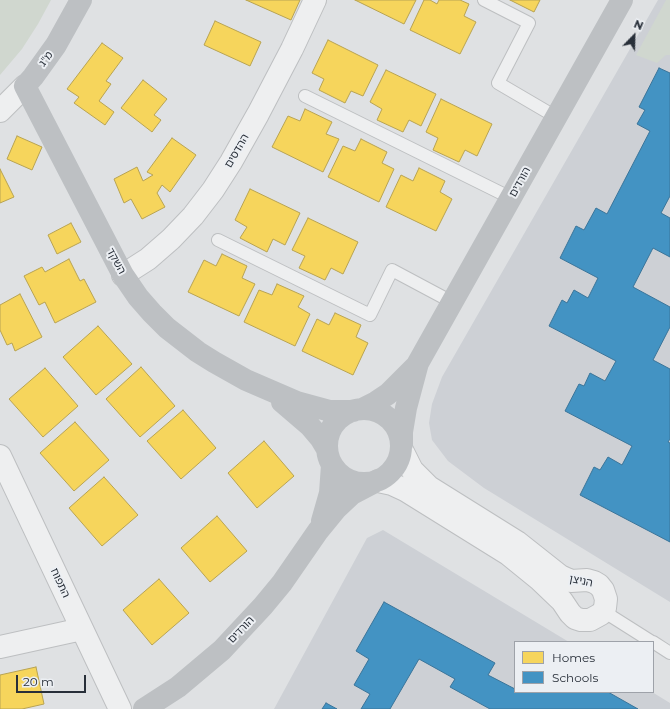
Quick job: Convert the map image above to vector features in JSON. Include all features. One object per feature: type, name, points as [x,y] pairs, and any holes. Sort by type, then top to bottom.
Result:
[{"type":"street","name":"מ\"ג","points":[[0,111],[33,77],[56,45],[81,0]]},
{"type":"street","name":"ההדסים","points":[[123,275],[148,259],[171,239],[193,216],[212,190],[231,162],[255,120],[292,49],[315,0]]},
{"type":"street","name":"הורדים","points":[[358,410],[376,402],[394,389],[418,363],[622,0]]},
{"type":"street","name":"השקד","points":[[25,86],[123,275],[152,313],[182,341],[198,352],[263,388],[297,402],[314,407],[330,410],[358,410]]},
{"type":"street","name":"הורדים","points":[[402,447],[402,432],[406,408],[418,363]]},
{"type":"street","name":"השקד","points":[[263,388],[304,420],[316,433],[330,457]]},
{"type":"street","points":[[358,410],[379,412],[389,418],[399,432],[402,447],[398,461],[392,471],[376,482],[361,484],[350,481],[340,474],[330,457],[328,438],[333,426],[341,418],[358,410]]},
{"type":"street","name":"הניצן","points":[[376,482],[392,484],[405,490],[508,554],[540,580],[562,601],[570,613],[578,619],[590,620],[596,618],[603,611],[606,605],[606,599],[603,590],[599,585],[587,580],[571,581],[560,576],[517,542],[429,487],[412,470],[402,447]]},
{"type":"street","name":"התפוח","points":[[0,456],[6,483],[82,629],[120,709]]},
{"type":"street","name":"הורדים","points":[[318,531],[330,493],[330,457]]},
{"type":"street","name":"הורדים","points":[[144,709],[178,687],[201,669],[243,628],[282,583],[318,531],[346,498],[358,490],[376,482]]},
{"type":"street","points":[[0,647],[82,629]]},
{"type":"lane","points":[[484,0],[529,23],[498,83],[556,117]]},
{"type":"lane","points":[[305,96],[511,198]]},
{"type":"lane","points":[[218,240],[370,315],[392,270],[452,302]]},
{"type":"lane","points":[[603,611],[651,641]]},
{"type":"lane","points":[[654,643],[670,653]]},
{"type":"shaded area","points":[[0,0],[51,0],[22,49],[0,75]]},
{"type":"shaded area","points":[[658,0],[670,0],[670,602],[484,488],[448,461],[432,440],[429,423],[432,404],[442,377]]},
{"type":"shaded area","points":[[666,0],[670,0],[670,55],[666,55],[657,63],[636,55]]},
{"type":"shaded area","points":[[383,530],[567,641],[514,641],[514,693],[654,693],[670,703],[670,709],[274,709],[367,538]]},
{"type":"building: Homes","points":[[246,0],[300,0],[291,20]]},
{"type":"building: Homes","points":[[355,0],[416,0],[404,24]]},
{"type":"building: Homes","points":[[424,0],[430,0],[437,4],[439,0],[460,0],[469,4],[464,16],[476,22],[460,54],[410,30]]},
{"type":"building: Homes","points":[[510,0],[540,0],[534,12]]},
{"type":"building: Homes","points":[[215,21],[261,42],[250,66],[204,45]]},
{"type":"building: Homes","points":[[328,40],[378,65],[363,96],[351,91],[345,103],[319,90],[324,79],[312,73]]},
{"type":"building: Homes","points":[[102,43],[123,58],[106,81],[111,84],[99,101],[114,112],[105,125],[74,103],[79,97],[67,89]]},
{"type":"building: Homes","points":[[386,70],[436,94],[421,126],[409,120],[403,132],[377,120],[382,109],[370,102]]},
{"type":"building: Homes","points":[[143,80],[167,99],[154,115],[161,120],[152,132],[121,108]]},
{"type":"building: Homes","points":[[441,99],[492,124],[477,156],[465,150],[459,162],[433,150],[438,138],[426,132]]},
{"type":"building: Homes","points":[[305,109],[332,122],[326,134],[339,139],[323,172],[272,147],[288,116],[300,121]]},
{"type":"building: Homes","points":[[17,136],[42,147],[32,170],[7,159]]},
{"type":"building: Homes","points":[[172,138],[196,155],[170,192],[162,185],[157,193],[165,207],[142,219],[131,199],[124,203],[114,179],[137,167],[143,181],[153,175],[147,172]]},
{"type":"building: Homes","points":[[361,139],[387,152],[382,163],[394,169],[379,202],[328,177],[343,146],[355,151]]},
{"type":"building: Homes","points":[[419,168],[445,181],[440,192],[452,199],[436,231],[386,207],[401,175],[413,181]]},
{"type":"building: Homes","points":[[0,169],[14,197],[0,203]]},
{"type":"building: Homes","points":[[250,189],[300,213],[285,245],[273,239],[267,252],[240,238],[247,227],[235,220]]},
{"type":"building: Homes","points":[[308,218],[358,242],[343,274],[331,268],[325,280],[299,268],[305,256],[292,250]]},
{"type":"building: Homes","points":[[71,223],[81,242],[57,254],[48,235]]},
{"type":"building: Homes","points":[[222,254],[247,266],[242,278],[255,284],[239,316],[188,292],[204,260],[216,266]]},
{"type":"building: Homes","points":[[69,259],[80,281],[84,279],[96,302],[55,323],[45,302],[39,305],[24,276],[42,267],[45,272]]},
{"type":"building: Homes","points":[[277,284],[304,296],[298,307],[310,314],[295,346],[244,322],[259,290],[272,295]]},
{"type":"building: Homes","points":[[20,294],[42,337],[15,351],[12,343],[7,345],[0,330],[0,305]]},
{"type":"building: Homes","points":[[335,313],[361,325],[356,337],[368,343],[353,375],[302,351],[317,319],[329,325]]},
{"type":"building: Homes","points":[[98,326],[132,364],[96,395],[63,357]]},
{"type":"building: Homes","points":[[141,367],[175,406],[140,437],[106,399]]},
{"type":"building: Homes","points":[[45,368],[78,406],[43,437],[9,399]]},
{"type":"building: Homes","points":[[183,410],[216,448],[181,479],[147,441]]},
{"type":"building: Homes","points":[[75,422],[109,460],[74,491],[40,453]]},
{"type":"building: Homes","points":[[264,441],[294,476],[257,508],[228,473]]},
{"type":"building: Homes","points":[[104,477],[138,515],[102,546],[69,508]]},
{"type":"building: Homes","points":[[217,516],[247,551],[210,582],[181,548]]},
{"type":"building: Homes","points":[[159,579],[189,613],[152,645],[123,610]]},
{"type":"building: Homes","points":[[36,667],[44,704],[22,709],[0,709],[0,675]]},
{"type":"building: Schools","points":[[659,68],[670,73],[670,196],[661,213],[670,218],[670,257],[653,248],[633,287],[670,307],[670,327],[653,360],[670,369],[670,439],[668,442],[670,443],[670,542],[580,495],[594,467],[600,470],[608,457],[622,465],[632,446],[565,411],[579,384],[584,386],[590,373],[605,381],[616,361],[549,326],[562,300],[567,303],[574,290],[588,298],[598,278],[560,258],[576,226],[584,230],[596,208],[607,214],[650,131],[637,124],[645,110],[639,107]]},
{"type":"building: Schools","points":[[384,602],[495,663],[488,675],[514,688],[514,693],[610,693],[638,709],[490,709],[450,687],[455,679],[419,659],[390,709],[361,709],[370,694],[354,685],[369,659],[356,651]]},
{"type":"building: Schools","points":[[326,703],[337,709],[322,709]]}]
